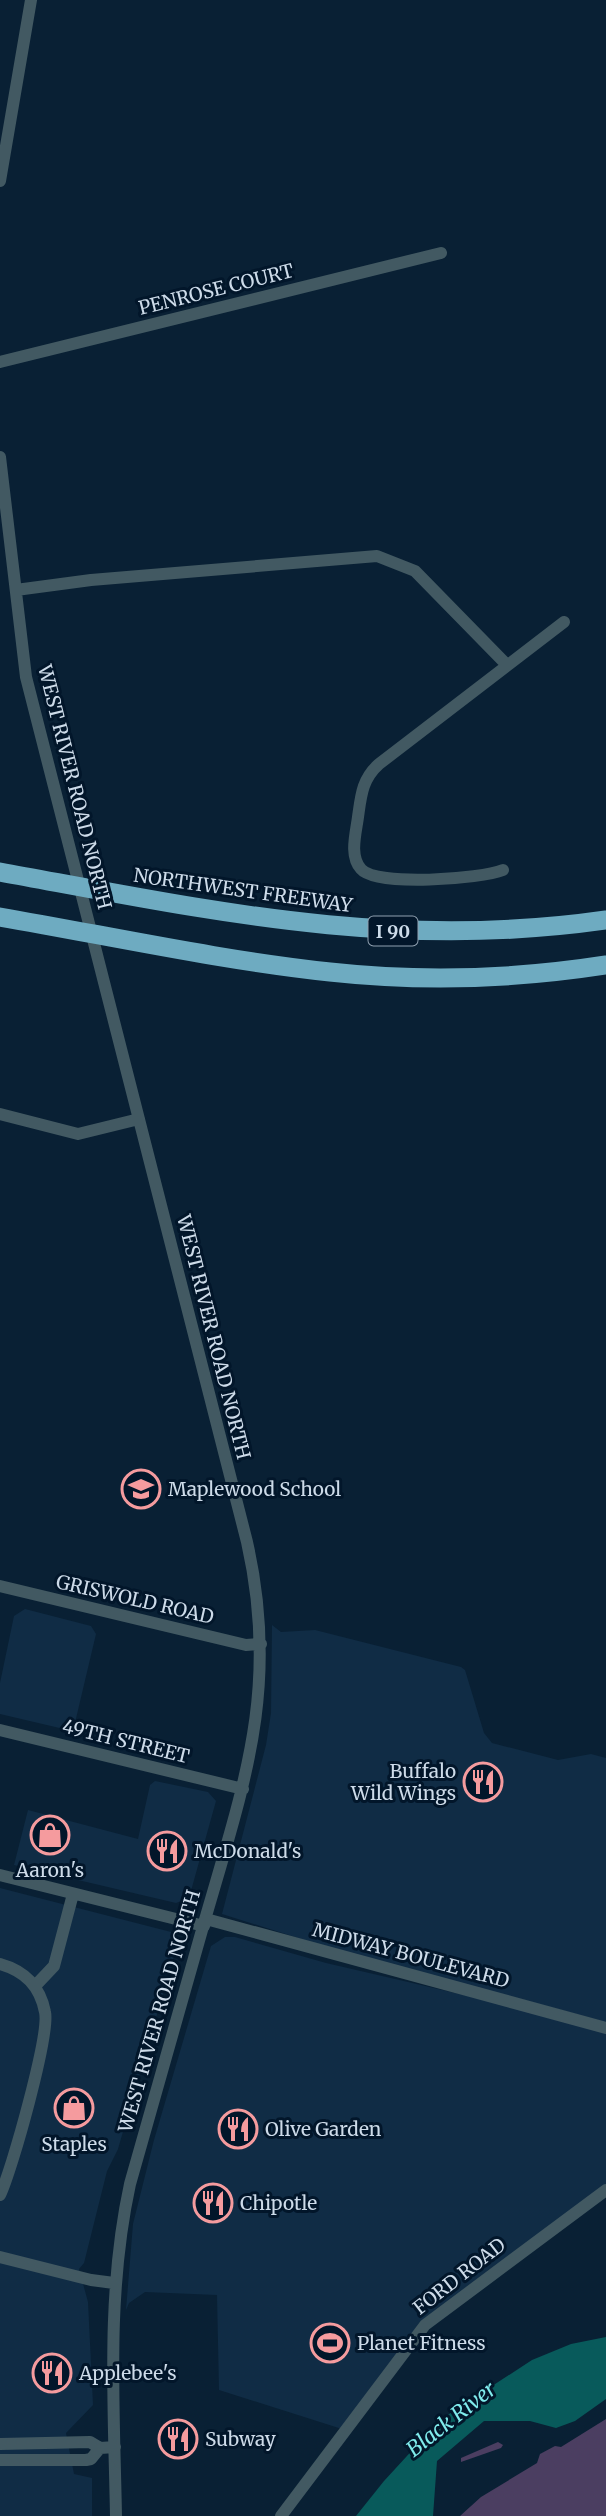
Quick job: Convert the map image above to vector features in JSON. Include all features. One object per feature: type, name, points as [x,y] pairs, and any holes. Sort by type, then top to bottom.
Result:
[{"type":"highway","points":[[0,864],[52,879]]},
{"type":"highway","points":[[0,872],[52,879]]},
{"type":"highway","name":"NORTHWEST FREEWAY","points":[[52,879],[271,920],[387,931],[479,932],[555,928],[606,920]]},
{"type":"highway","points":[[1,917],[271,965],[388,976],[520,974],[606,965]]},
{"type":"street","points":[[0,181],[5,115],[32,0]]},
{"type":"street","name":"PENROSE COURT","points":[[0,362],[441,253]]},
{"type":"street","name":"WEST RIVER ROAD NORTH","points":[[0,457],[26,677],[247,1542],[261,1644],[259,1708],[243,1789],[130,2184],[114,2283],[116,2516]]},
{"type":"street","points":[[16,590],[91,580],[377,556],[415,571],[506,664]]},
{"type":"street","points":[[503,870],[463,877],[377,877],[359,867],[354,849],[361,797],[368,775],[506,664],[564,622]]},
{"type":"street","points":[[0,1114],[78,1134],[139,1119]]},
{"type":"street","name":"GRISWOLD ROAD","points":[[0,1586],[246,1645],[261,1644]]},
{"type":"street","name":"49TH STREET","points":[[0,1730],[243,1789]]},
{"type":"street","name":"MIDWAY BOULEVARD","points":[[0,1875],[73,1894],[205,1922],[606,2028]]},
{"type":"street","points":[[35,1986],[54,1966],[73,1894]]},
{"type":"street","points":[[0,1964],[17,1970],[35,1986],[45,2011],[46,2025],[14,2158],[0,2194]]},
{"type":"street","name":"FORD ROAD","points":[[281,2516],[425,2325],[606,2189]]},
{"type":"street","points":[[0,2257],[91,2280],[114,2283]]},
{"type":"street","points":[[0,2444],[90,2442],[100,2448],[115,2447]]},
{"type":"street","points":[[0,2460],[86,2460],[91,2459],[100,2448]]},
{"type":"shaded area","points":[[25,1609],[91,1626],[96,1634],[74,1727],[68,1730],[0,1714],[0,1683],[14,1616]]},
{"type":"shaded area","points":[[272,1625],[281,1632],[315,1630],[461,1667],[465,1670],[484,1733],[492,1743],[558,1760],[591,1754],[606,1758],[606,2022],[333,1949],[222,1914],[266,1745],[271,1713]]},
{"type":"shaded area","points":[[155,1781],[208,1792],[216,1801],[189,1898],[176,1903],[14,1865],[28,1810],[138,1839],[150,1785]]},
{"type":"shaded area","points":[[0,1888],[175,1933],[178,1942],[118,2149],[107,2171],[84,2263],[79,2269],[88,2302],[93,2405],[66,2433],[74,2474],[92,2478],[92,2516],[0,2516]]},
{"type":"shaded area","points":[[225,1937],[235,1937],[326,1963],[477,1998],[606,2032],[606,2185],[421,2321],[342,2429],[219,2390],[217,2295],[145,2292],[129,2303],[126,2310],[133,2224],[154,2140],[211,1946]]},
{"type":"shaded area","points":[[606,2419],[606,2516],[460,2516],[481,2497],[537,2463],[540,2454],[555,2446],[561,2447]]},
{"type":"shaded area","points":[[498,2442],[503,2445],[501,2448],[461,2462],[461,2458]]},
{"type":"water","name":"Black River","points":[[606,2337],[606,2399],[575,2421],[556,2428],[530,2421],[484,2421],[437,2461],[433,2516],[356,2516],[440,2420],[532,2360],[571,2344]]},
{"type":"place","name":"Maplewood School","points":[[141,1489]]},
{"type":"place","name":"Buffalo Wild Wings","points":[[483,1782]]},
{"type":"place","name":"Aaron's","points":[[50,1835]]},
{"type":"place","name":"McDonald's","points":[[167,1851]]},
{"type":"place","name":"Staples","points":[[74,2108]]},
{"type":"place","name":"Olive Garden","points":[[238,2129]]},
{"type":"place","name":"Chipotle","points":[[213,2203]]},
{"type":"place","name":"Planet Fitness","points":[[330,2343]]},
{"type":"place","name":"Applebee's","points":[[52,2373]]},
{"type":"place","name":"Subway","points":[[178,2439]]}]
